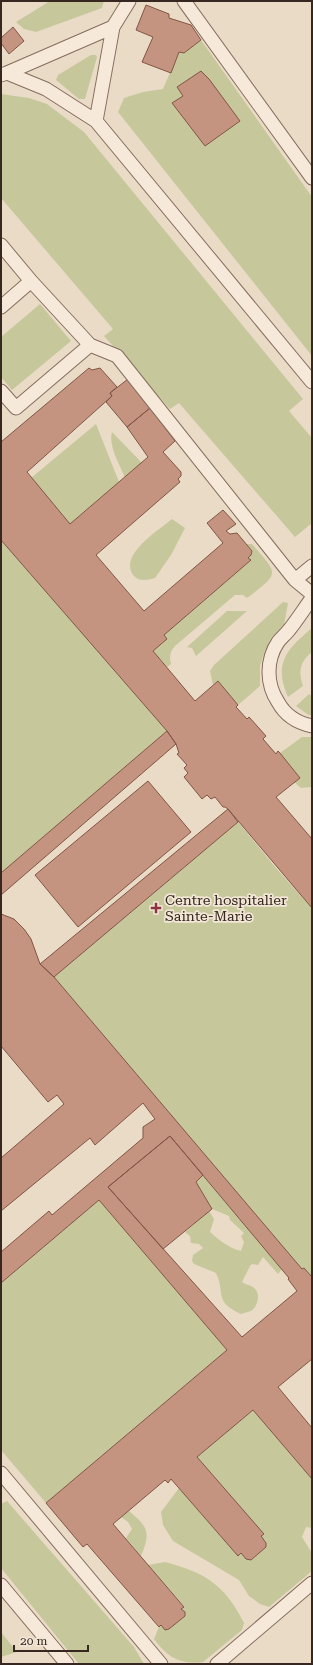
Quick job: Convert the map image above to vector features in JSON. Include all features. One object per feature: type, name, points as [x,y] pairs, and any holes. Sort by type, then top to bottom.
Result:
[{"type":"lane","points":[[96,121],[113,27],[129,1]]},
{"type":"lane","points":[[184,1],[312,178]]},
{"type":"lane","points":[[4,74],[113,27]]},
{"type":"lane","points":[[4,74],[46,89],[96,121],[312,382]]},
{"type":"lane","points":[[1,245],[31,281],[90,345],[117,356],[295,580],[312,594]]},
{"type":"lane","points":[[1,307],[31,281]]},
{"type":"lane","points":[[1,391],[16,408],[90,345]]},
{"type":"lane","points":[[295,580],[312,566]]},
{"type":"lane","points":[[312,598],[278,642],[272,654],[269,668],[269,682],[274,696],[281,708],[292,718],[312,726]]},
{"type":"lane","points":[[1,1473],[161,1664]]},
{"type":"lane","points":[[217,1664],[312,1583]]},
{"type":"lane","points":[[1,1585],[67,1664]]},
{"type":"green space","points":[[50,1],[104,1],[102,8],[36,32],[24,29],[16,22]]},
{"type":"green space","points":[[201,40],[312,197],[312,356],[118,112],[124,98],[143,92],[163,89],[179,52],[184,53]]},
{"type":"green space","points":[[91,55],[96,55],[97,57],[85,99],[79,99],[56,80],[58,75]]},
{"type":"green space","points":[[1,94],[29,98],[47,104],[84,132],[303,399],[289,411],[312,438],[312,523],[295,537],[179,403],[170,409],[104,336],[113,329],[1,198]]},
{"type":"green space","points":[[40,304],[71,341],[12,390],[1,377],[1,337]]},
{"type":"green space","points":[[96,424],[119,482],[70,524],[31,478]]},
{"type":"green space","points":[[112,432],[142,463],[125,478],[113,449],[111,437]]},
{"type":"green space","points":[[172,519],[185,528],[171,555],[155,578],[144,580],[136,578],[130,568],[131,560],[135,552],[142,544]]},
{"type":"green space","points":[[1,540],[167,731],[1,873]]},
{"type":"green space","points":[[246,544],[252,544],[267,562],[272,573],[270,578],[247,598],[243,595],[235,595],[175,646],[170,654],[171,664],[167,667],[153,651],[167,639],[164,635],[250,561],[248,558],[252,551]]},
{"type":"green space","points":[[283,602],[288,603],[284,625],[271,638],[264,653],[260,666],[260,686],[238,705],[218,681],[213,685],[210,671],[214,665]]},
{"type":"green space","points":[[227,611],[247,611],[196,656],[192,648],[187,647]]},
{"type":"green space","points":[[312,628],[312,652],[305,659],[300,671],[303,686],[288,697],[282,675],[282,666],[289,650]]},
{"type":"green space","points":[[309,694],[312,696],[312,716],[296,706]]},
{"type":"green space","points":[[302,737],[312,737],[311,787],[301,788],[294,782],[300,778],[280,753]]},
{"type":"green space","points":[[238,822],[312,908],[312,1277],[304,1268],[302,1269],[54,977]]},
{"type":"green space","points":[[203,1175],[282,1269],[278,1274],[263,1257],[258,1265],[252,1264],[250,1266],[242,1282],[253,1287],[258,1296],[257,1303],[251,1311],[241,1314],[227,1305],[223,1301],[219,1280],[216,1273],[194,1264],[192,1261],[193,1255],[203,1248],[199,1244],[191,1243],[190,1236],[185,1232],[209,1211],[214,1219],[210,1232],[228,1246],[237,1250],[241,1251],[244,1242],[241,1236],[244,1233],[230,1220],[229,1216],[212,1209],[196,1182]]},
{"type":"green space","points":[[99,1200],[227,1350],[46,1503],[1,1450],[1,1283]]},
{"type":"green space","points":[[253,1410],[312,1479],[312,1528],[306,1527],[302,1537],[312,1553],[312,1571],[269,1607],[260,1604],[249,1596],[239,1580],[173,1541],[163,1525],[161,1512],[179,1488],[238,1555],[241,1553],[246,1559],[251,1560],[266,1547],[266,1543],[261,1536],[263,1534],[197,1457]]},
{"type":"green space","points":[[7,1501],[134,1647],[144,1664],[79,1664],[1,1568],[1,1504]]},
{"type":"green space","points":[[129,1511],[140,1521],[146,1530],[146,1541],[141,1556],[126,1538],[132,1529],[128,1522],[121,1517]]},
{"type":"green space","points":[[165,1562],[192,1571],[213,1582],[229,1599],[244,1623],[242,1630],[203,1662],[195,1663],[181,1661],[164,1651],[154,1639],[159,1627],[185,1612],[181,1609],[184,1606],[148,1565]]},
{"type":"green space","points":[[1,1632],[17,1652],[1,1657]]},
{"type":"building","points":[[146,5],[169,14],[169,18],[191,25],[201,40],[184,53],[179,52],[171,73],[142,62],[153,37],[136,30]]},
{"type":"building","points":[[13,27],[24,41],[9,54],[1,43],[1,38]]},
{"type":"building","points":[[201,71],[209,79],[240,121],[205,146],[172,103],[183,96],[177,87]]},
{"type":"building","points":[[89,368],[92,370],[100,368],[117,387],[110,393],[112,396],[27,472],[70,524],[148,457],[127,427],[150,408],[175,441],[163,452],[181,472],[181,476],[178,479],[180,482],[96,555],[144,611],[223,543],[207,523],[223,510],[236,524],[226,531],[230,534],[237,533],[252,551],[248,558],[251,560],[164,635],[167,639],[153,651],[195,701],[218,681],[238,705],[236,707],[247,719],[249,717],[266,736],[263,739],[276,754],[278,751],[280,753],[300,778],[276,797],[312,839],[312,908],[228,809],[223,807],[215,797],[211,799],[207,795],[202,799],[184,777],[188,773],[184,768],[187,765],[177,754],[179,753],[176,744],[167,731],[1,540],[1,442]]},
{"type":"building","points":[[128,379],[150,408],[127,427],[106,402],[112,396],[110,393]]},
{"type":"building","points":[[167,731],[176,744],[1,895],[1,873]]},
{"type":"building","points":[[148,781],[191,832],[78,927],[35,875]]},
{"type":"building","points":[[228,809],[238,822],[54,977],[40,964]]},
{"type":"building","points":[[1,914],[14,919],[24,929],[31,939],[40,964],[54,977],[302,1269],[304,1268],[312,1277],[312,1359],[278,1387],[312,1428],[312,1479],[253,1410],[197,1457],[264,1534],[261,1536],[266,1543],[266,1547],[251,1560],[246,1559],[241,1553],[238,1556],[171,1479],[168,1483],[165,1480],[113,1524],[184,1607],[181,1609],[185,1612],[185,1616],[169,1629],[165,1630],[161,1625],[159,1627],[87,1544],[83,1547],[46,1503],[227,1350],[99,1200],[1,1283],[1,1252],[49,1211],[52,1215],[143,1138],[143,1127],[155,1119],[143,1103],[95,1145],[90,1138],[1,1211],[1,1158],[64,1104],[57,1095],[48,1102],[1,1046]],"holes":[[[170,1136],[289,1278],[288,1279],[297,1291],[242,1337],[108,1187]]]},
{"type":"building","points":[[170,1136],[203,1175],[196,1182],[212,1209],[163,1249],[108,1187]]},
{"type":"place","name":"Centre hospitalier Sainte-Marie","points":[[156,908]]}]
